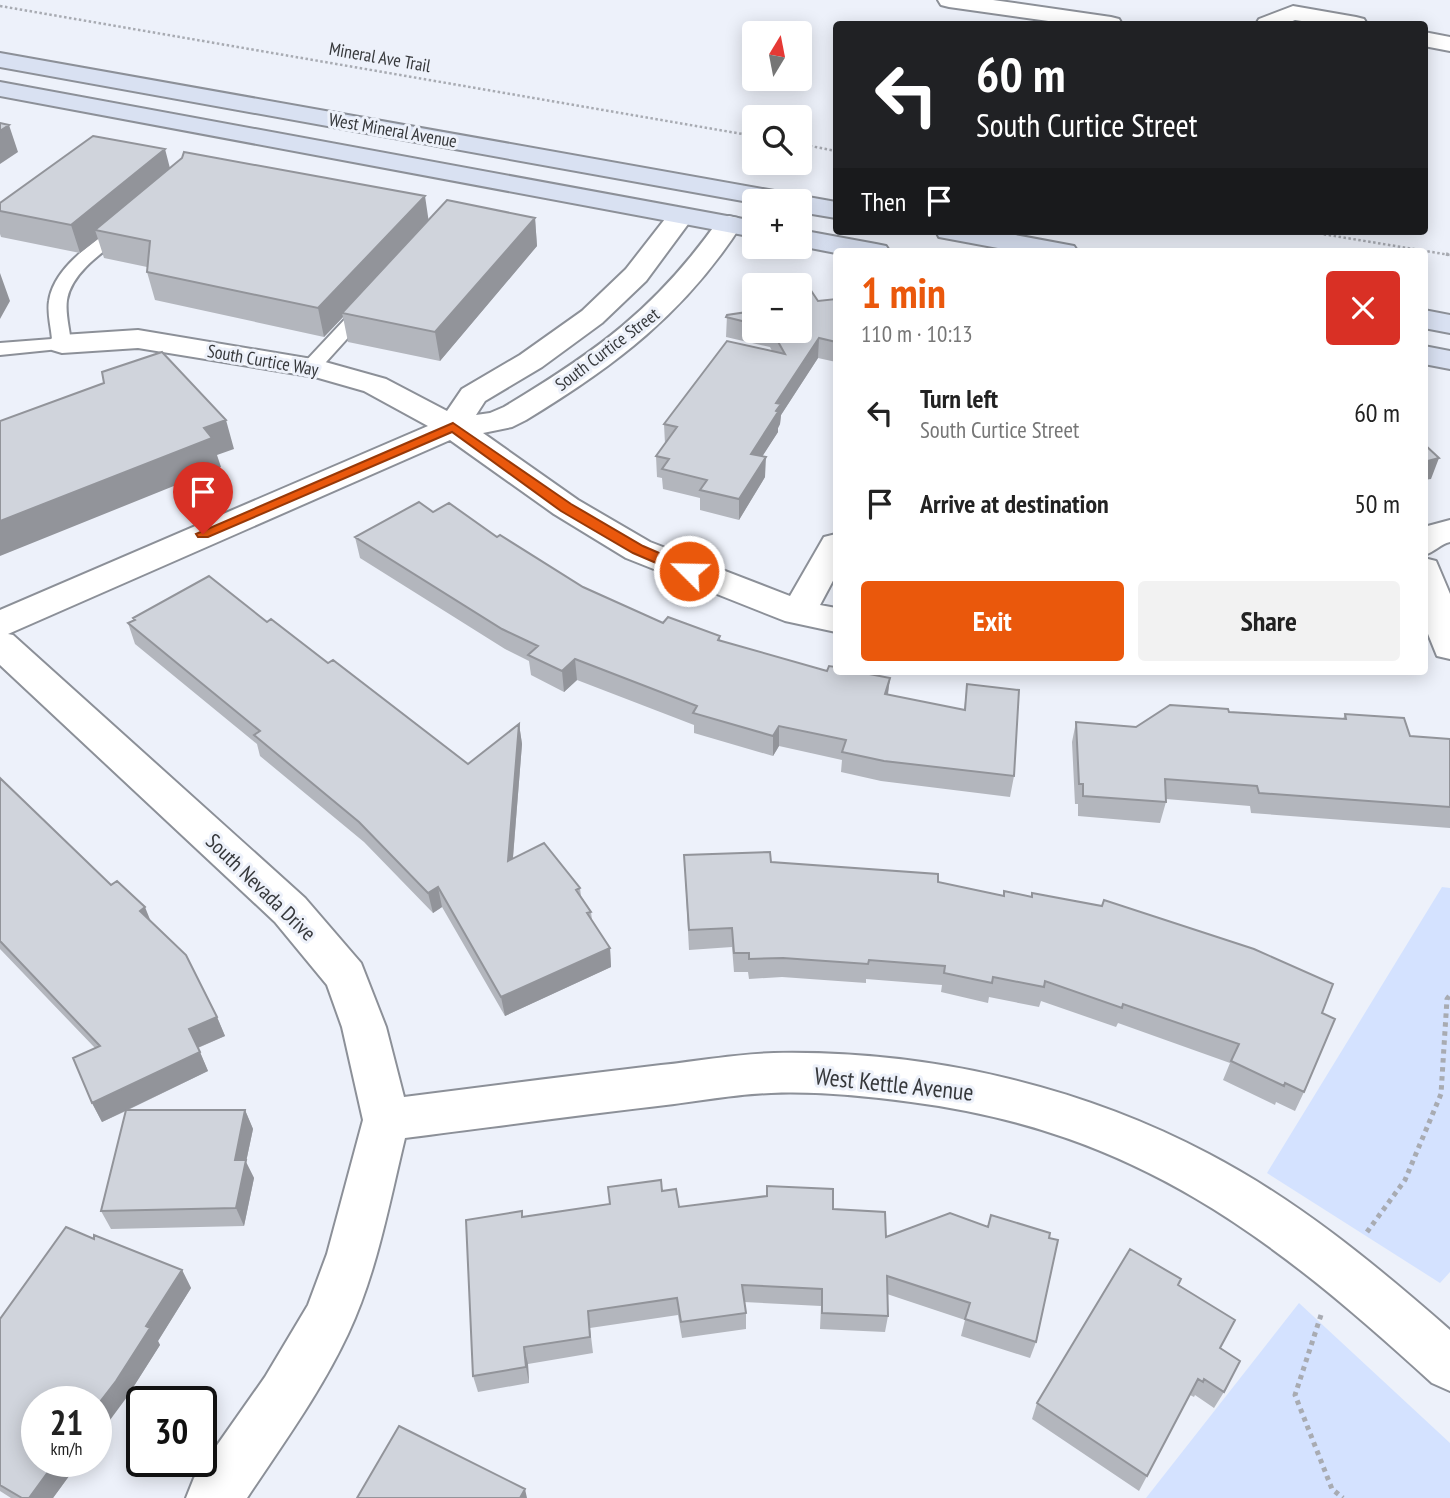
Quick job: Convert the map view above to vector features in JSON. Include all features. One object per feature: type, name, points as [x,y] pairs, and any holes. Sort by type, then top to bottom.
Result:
[{"type":"main road","name":"West Mineral Avenue","points":[[0,60],[742,193]]},
{"type":"main road","name":"West Mineral Avenue","points":[[0,89],[742,227]]},
{"type":"main road","points":[[812,206],[833,210]]},
{"type":"main road","points":[[971,235],[1042,248]]},
{"type":"main road","points":[[812,240],[854,248]]},
{"type":"main road","points":[[1428,320],[1450,324]]},
{"type":"main road","points":[[1428,356],[1450,360]]},
{"type":"street","points":[[949,0],[1091,21]]},
{"type":"street","points":[[1271,21],[1292,7],[1345,21]]},
{"type":"street","points":[[1428,40],[1450,44]]},
{"type":"street","name":"South Curtice Street","points":[[453,427],[473,396],[531,361],[592,317],[636,275],[681,216]]},
{"type":"street","name":"South Curtice Street","points":[[0,624],[453,427],[502,420],[563,385],[650,319],[686,284],[716,247],[742,227]]},
{"type":"street","name":"South Curtice Way","points":[[62,344],[138,339],[310,368],[375,385],[453,427],[566,508],[638,550],[798,613],[833,619]]},
{"type":"street","points":[[1428,539],[1431,536],[1450,531]]},
{"type":"street","points":[[798,613],[833,550]]},
{"type":"street","points":[[1428,581],[1450,647]]},
{"type":"street","name":"South Nevada Drive","points":[[0,644],[290,910],[346,976],[364,1027],[386,1120],[352,1254],[329,1318],[284,1396],[214,1498]]},
{"type":"street","points":[[1428,665],[1450,666]]},
{"type":"street","name":"West Kettle Avenue","points":[[386,1120],[772,1073],[849,1075],[938,1084],[1008,1099],[1102,1128],[1192,1170],[1281,1226],[1340,1270],[1450,1365]]},
{"type":"lane","points":[[0,349],[62,344],[58,298],[67,281],[90,256],[141,214]]},
{"type":"lane","points":[[310,368],[375,297]]},
{"type":"path","name":"Mineral Ave Trail","points":[[0,6],[742,134]]},
{"type":"path","points":[[812,146],[833,150]]},
{"type":"path","points":[[1328,235],[1407,248]]},
{"type":"path","points":[[1428,251],[1450,255]]},
{"type":"shaded area","points":[[1442,887],[1450,888],[1450,1272],[1440,1283],[1267,1173]]},
{"type":"shaded area","points":[[1299,1303],[1450,1443],[1450,1498],[1146,1498]]},
{"type":"building","points":[[0,123],[9,125],[0,131]]},
{"type":"building","points":[[93,136],[165,149],[71,225],[0,211],[0,203]]},
{"type":"building","points":[[184,152],[425,196],[318,308],[147,272],[150,241],[95,230],[182,158]]},
{"type":"building","points":[[447,200],[535,218],[435,332],[342,313]]},
{"type":"building","points":[[812,292],[818,301],[833,299],[833,341],[819,338],[776,403],[781,404],[776,411],[778,412],[751,454],[766,457],[739,499],[700,490],[707,480],[662,469],[669,459],[656,456],[677,427],[664,424],[727,341],[785,354],[779,343],[812,343]]},
{"type":"building","points":[[742,313],[742,321],[726,317]]},
{"type":"building","points":[[162,352],[226,420],[204,428],[212,438],[0,521],[0,421],[104,383],[102,372]]},
{"type":"building","points":[[1428,448],[1439,458],[1428,461]]},
{"type":"building","points":[[419,502],[433,512],[449,503],[497,537],[500,535],[583,587],[663,623],[668,617],[720,636],[718,640],[827,671],[829,666],[833,667],[833,675],[874,675],[890,678],[885,694],[965,710],[967,684],[1019,690],[1014,776],[884,761],[842,752],[846,740],[779,726],[773,736],[693,713],[697,706],[575,659],[562,671],[528,655],[538,646],[502,629],[355,537]]},
{"type":"building","points":[[209,576],[267,622],[271,619],[328,663],[333,660],[468,764],[519,724],[508,861],[544,843],[580,888],[576,890],[591,912],[587,913],[610,948],[501,997],[438,887],[428,893],[359,822],[254,735],[260,731],[128,623]]},
{"type":"building","points":[[1170,705],[1228,709],[1229,712],[1346,719],[1345,714],[1404,718],[1410,736],[1450,739],[1450,807],[1259,793],[1257,786],[1165,779],[1166,802],[1083,796],[1083,784],[1079,784],[1076,722],[1136,727]]},
{"type":"building","points":[[0,778],[111,885],[117,881],[145,907],[140,911],[186,955],[217,1017],[189,1029],[200,1052],[92,1103],[73,1058],[100,1046],[0,941]]},
{"type":"building","points":[[770,852],[771,862],[938,874],[938,882],[1004,896],[1004,891],[1032,897],[1032,893],[1102,906],[1104,900],[1254,949],[1333,984],[1322,1013],[1335,1019],[1304,1092],[1285,1083],[1284,1086],[1231,1061],[1239,1044],[1123,1004],[1122,1008],[1045,981],[1044,987],[993,977],[992,983],[944,973],[945,966],[869,960],[868,964],[783,958],[749,959],[749,953],[734,953],[732,928],[689,930],[684,855]]},
{"type":"building","points":[[126,1110],[245,1110],[235,1160],[246,1160],[236,1208],[101,1211]]},
{"type":"building","points":[[661,1180],[662,1191],[676,1189],[679,1207],[767,1196],[767,1186],[833,1189],[833,1209],[885,1212],[886,1237],[950,1213],[988,1227],[991,1215],[1050,1233],[1049,1238],[1058,1240],[1036,1342],[965,1319],[970,1303],[887,1276],[888,1316],[822,1313],[822,1289],[742,1285],[746,1313],[681,1322],[677,1298],[588,1311],[590,1337],[524,1347],[526,1367],[473,1376],[466,1220],[522,1211],[522,1217],[610,1204],[608,1187]]},
{"type":"building","points":[[66,1227],[94,1239],[94,1235],[182,1270],[146,1326],[150,1328],[112,1386],[21,1386],[21,1477],[44,1477],[29,1498],[22,1498],[0,1485],[0,1319]]},
{"type":"building","points":[[1130,1249],[1181,1279],[1178,1285],[1235,1320],[1220,1348],[1240,1361],[1224,1392],[1204,1379],[1203,1382],[1198,1379],[1147,1476],[1037,1403]]},
{"type":"building","points":[[399,1426],[525,1489],[520,1498],[357,1498]]},
{"type":"route","points":[[203,534],[453,427],[566,508],[638,550],[689,571]]}]
